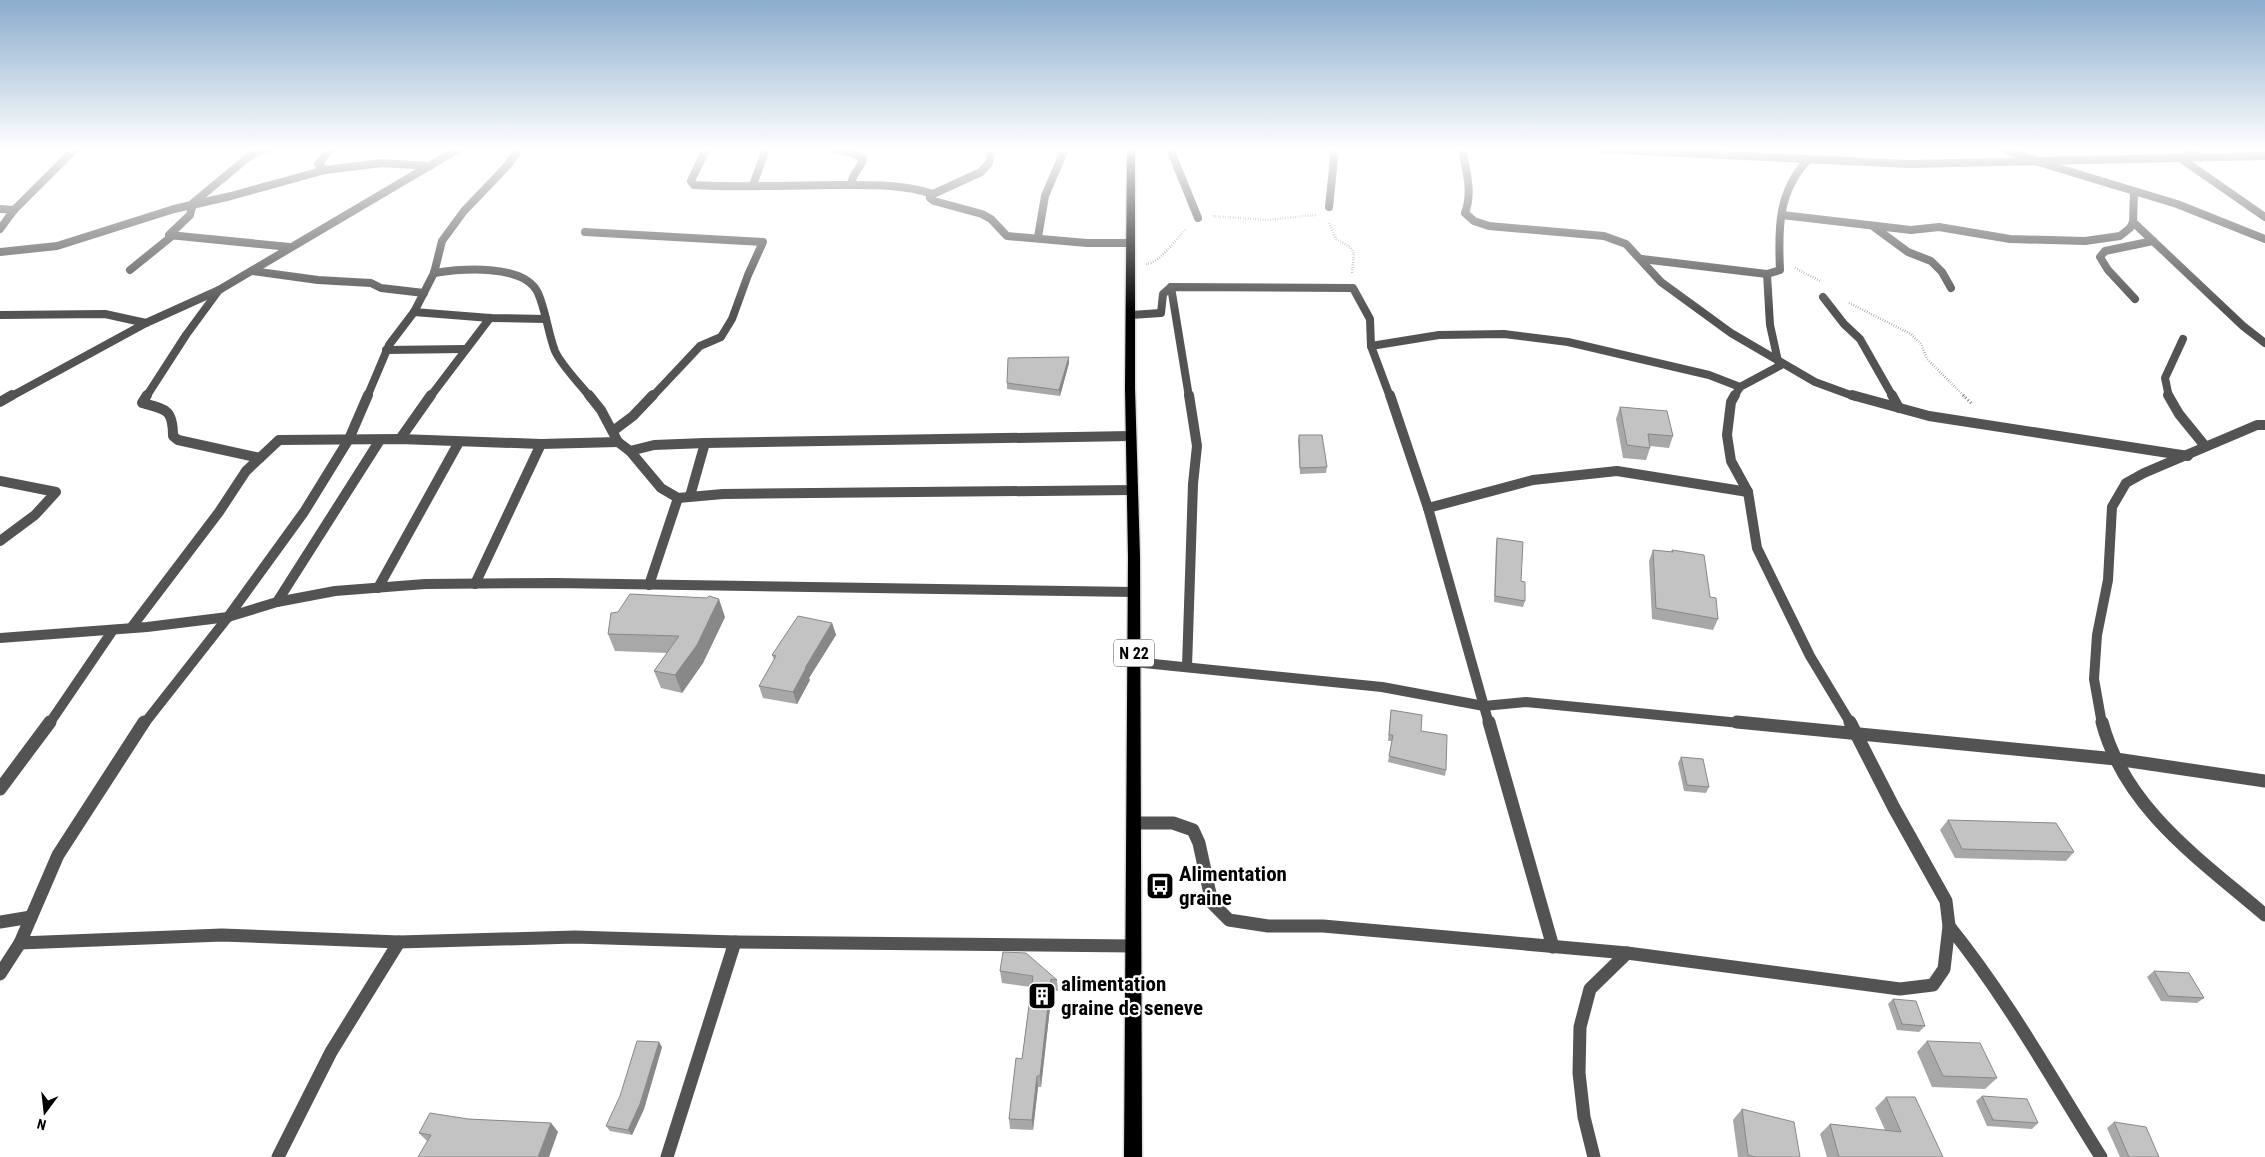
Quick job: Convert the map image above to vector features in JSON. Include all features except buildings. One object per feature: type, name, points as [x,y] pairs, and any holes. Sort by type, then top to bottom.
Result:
[{"type":"main road","name":"N 22","points":[[1130,203],[1131,436],[1134,592],[1133,1157]]},
{"type":"street","points":[[0,229],[21,203]]},
{"type":"street","points":[[0,252],[57,246],[198,203]]},
{"type":"street","points":[[0,402],[146,323],[219,290],[366,203]]},
{"type":"street","points":[[0,974],[20,943],[58,855],[85,812],[154,708],[228,617],[304,512],[349,439],[386,350],[414,312],[434,273],[442,241],[471,203]]},
{"type":"street","points":[[944,203],[968,208],[988,217],[997,224],[1004,235],[1087,243],[1130,243]]},
{"type":"street","points":[[1038,237],[1044,203]]},
{"type":"street","points":[[1192,203],[1198,218]]},
{"type":"street","points":[[1329,203],[1329,207]]},
{"type":"street","points":[[1469,203],[1465,213],[1474,221],[1490,226],[1604,236],[1626,244],[1642,259],[1661,282],[1731,332],[1780,363],[1815,382],[1847,394],[1929,416],[2188,456]]},
{"type":"street","points":[[1642,259],[1766,274],[1780,270],[1778,242],[1784,203]]},
{"type":"street","points":[[1782,215],[1874,227],[1911,230],[1939,228],[2010,239],[2062,242],[2120,236],[2130,228],[2133,222],[2134,203]]},
{"type":"street","points":[[2173,203],[2265,240]]},
{"type":"street","points":[[2245,203],[2265,217]]},
{"type":"street","points":[[172,236],[169,234],[190,215],[193,204]]},
{"type":"street","points":[[0,210],[14,210]]},
{"type":"street","points":[[2133,222],[2243,326],[2265,343]]},
{"type":"street","points":[[1874,227],[1908,252],[1931,261],[1942,272],[1951,288]]},
{"type":"street","points":[[585,232],[763,242],[748,275],[732,319],[721,337],[700,346],[633,416],[613,431]]},
{"type":"street","points":[[130,270],[172,236],[290,247]]},
{"type":"street","points":[[2135,299],[2108,270],[2100,257],[2105,251],[2152,241]]},
{"type":"street","points":[[434,273],[478,268],[497,270],[530,284],[537,291],[556,352],[601,410],[618,442],[630,451],[661,488],[678,498],[690,496],[1133,490]]},
{"type":"street","points":[[252,271],[318,280],[370,283],[381,288],[424,293]]},
{"type":"street","points":[[1766,274],[1770,325],[1780,363]]},
{"type":"street","points":[[1171,287],[1197,446],[1193,484],[1187,667]]},
{"type":"street","points":[[1131,315],[1161,313],[1162,292],[1171,287],[1353,288],[1370,319],[1371,346],[1428,508],[1553,947]]},
{"type":"street","points":[[219,290],[186,335],[142,403],[164,408],[173,420],[173,436],[178,440],[260,458]]},
{"type":"street","points":[[1823,297],[1844,324],[1860,339],[1899,408]]},
{"type":"street","points":[[414,312],[490,318],[546,319]]},
{"type":"street","points":[[0,315],[104,314],[146,323]]},
{"type":"street","points":[[400,439],[490,318]]},
{"type":"street","points":[[1371,346],[1439,335],[1504,334],[1568,342],[1709,375],[1740,387]]},
{"type":"street","points":[[2183,339],[2181,349],[2165,378],[2167,394],[2187,425],[2205,446]]},
{"type":"street","points":[[386,350],[466,349]]},
{"type":"street","points":[[1134,823],[1173,823],[1193,830],[1199,843],[1212,903],[1229,920],[1268,926],[1323,926],[1627,953],[1900,989],[1933,985],[1944,969],[1949,926],[1946,901],[1894,808],[1858,735],[1810,656],[1756,548],[1748,492],[1732,461],[1727,435],[1731,402],[1740,387],[1780,363]]},
{"type":"street","points":[[2265,424],[2257,425],[2205,446],[2188,456],[2144,473],[2126,483],[2112,507],[2108,580],[2097,635],[2094,679],[2097,703],[2116,759],[2135,794],[2161,825],[2265,915]]},
{"type":"street","points":[[630,451],[654,445],[705,443],[1131,436]]},
{"type":"street","points":[[131,628],[219,512],[246,471],[280,440],[400,439],[541,444],[618,442]]},
{"type":"street","points":[[278,602],[349,486],[380,440]]},
{"type":"street","points":[[378,588],[459,442]]},
{"type":"street","points":[[690,496],[705,443]]},
{"type":"street","points":[[475,584],[541,444]]},
{"type":"street","points":[[1428,508],[1533,480],[1617,471],[1748,492]]},
{"type":"street","points":[[0,481],[56,492],[35,515],[0,541]]},
{"type":"street","points":[[649,584],[657,553],[673,518],[678,498]]},
{"type":"street","points":[[0,638],[114,630],[228,617],[278,602],[335,591],[424,584],[649,584],[1134,592]]},
{"type":"street","points":[[0,789],[114,630]]},
{"type":"street","points":[[1134,662],[1382,687],[1484,706],[1526,702],[2116,759],[2265,781]]},
{"type":"street","points":[[0,922],[31,917]]},
{"type":"street","points":[[1949,926],[1974,957],[1997,991],[2100,1157]]},
{"type":"street","points":[[20,943],[222,935],[399,942],[575,936],[735,942],[1132,946]]},
{"type":"street","points":[[278,1157],[330,1052],[399,942]]},
{"type":"street","points":[[667,1157],[735,942]]},
{"type":"street","points":[[1594,1157],[1584,1117],[1579,1073],[1580,1027],[1590,989],[1627,953]]},
{"type":"path","points":[[1130,265],[1156,263],[1162,258],[1169,246],[1198,218],[1215,216],[1267,220],[1323,216],[1336,239],[1350,247],[1354,253],[1353,288]]},
{"type":"path","points":[[1780,262],[1804,271],[1822,283]]},
{"type":"path","points":[[1844,300],[1911,334],[1921,344],[1931,364],[1997,427]]},
{"type":"place","name":"Alimentation graine","points":[[1160,886]]},
{"type":"place","name":"alimentation graine de seneve","points":[[1042,996]]}]
